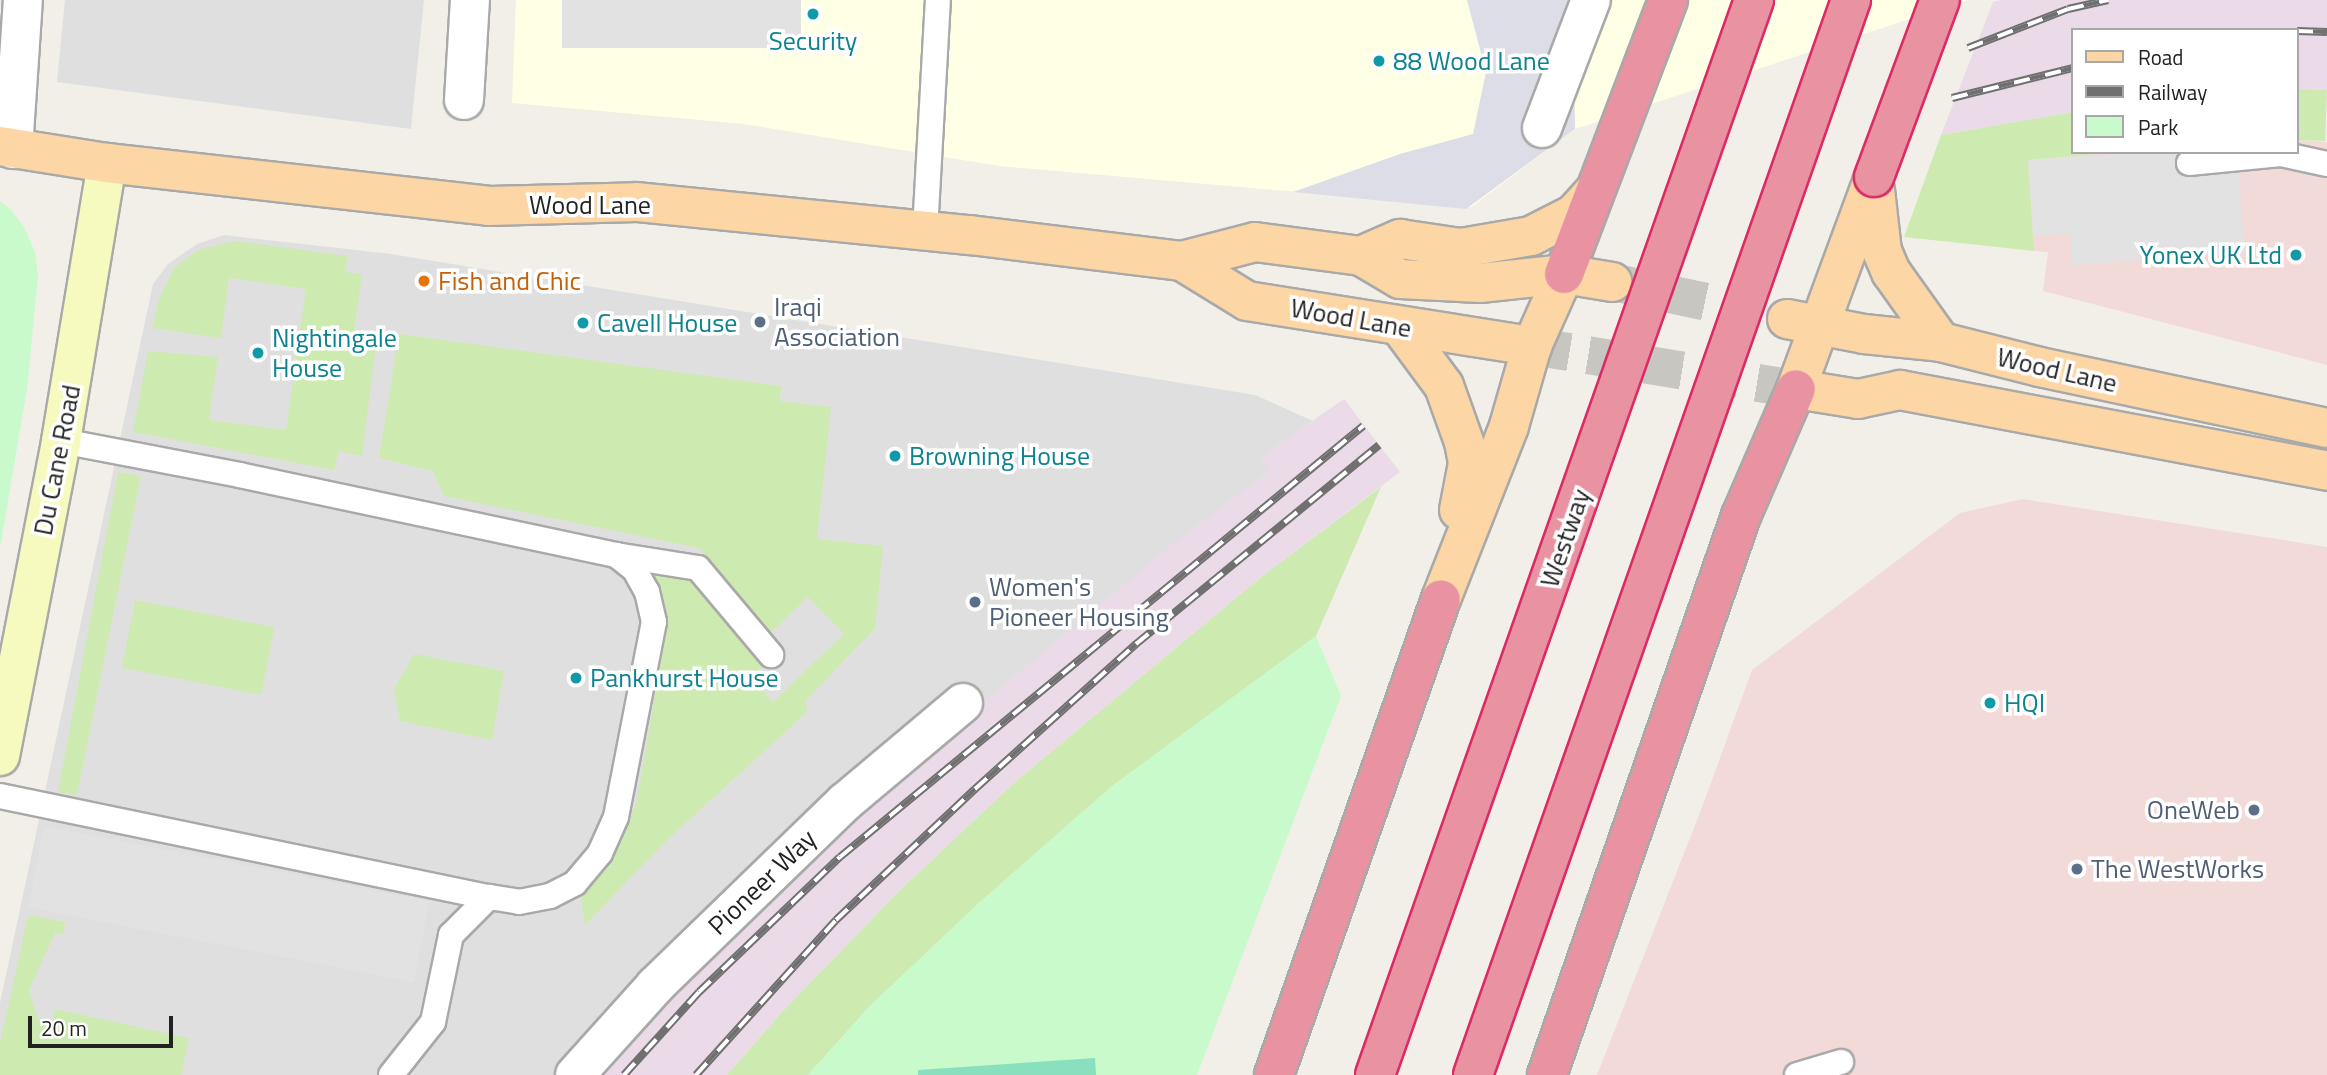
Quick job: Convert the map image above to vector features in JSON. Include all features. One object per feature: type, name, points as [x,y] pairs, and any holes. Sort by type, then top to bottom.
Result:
[{"type":"highway","points":[[1564,274],[1668,0]]},
{"type":"highway","name":"Westway","points":[[1376,1075],[1754,0]]},
{"type":"highway","points":[[1473,1075],[1850,0]]},
{"type":"highway","points":[[1874,177],[1940,0]]},
{"type":"highway","points":[[1547,1075],[1737,527],[1796,389]]},
{"type":"highway","points":[[1273,1075],[1441,599]]},
{"type":"main road","name":"Wood Lane","points":[[6,147],[107,163],[489,205],[637,202],[925,231],[1182,261],[1255,242],[1361,256],[1400,279],[1480,284],[1564,274],[1612,282]]},
{"type":"main road","points":[[1796,389],[1804,322],[1874,177]]},
{"type":"main road","points":[[1874,177],[1882,251],[1891,272],[1941,342]]},
{"type":"main road","points":[[1361,256],[1400,239],[1461,248],[1531,236],[1574,214],[1595,191]]},
{"type":"main road","name":"Wood Lane","points":[[1182,261],[1247,301],[1401,328],[1532,346]]},
{"type":"main road","points":[[1441,599],[1509,426],[1532,346],[1564,274]]},
{"type":"main road","name":"Wood Lane","points":[[1804,322],[1941,342],[2040,367],[2327,428]]},
{"type":"main road","points":[[1401,328],[1444,386],[1464,442],[1468,463],[1441,599]]},
{"type":"main road","name":"Wood Lane","points":[[1796,389],[1858,399],[1900,390],[2327,471]]},
{"type":"street","points":[[6,147],[23,0]]},
{"type":"street","points":[[464,100],[470,0]]},
{"type":"street","points":[[1542,128],[1591,0]]},
{"type":"street","name":"Du Cane Road","points":[[0,756],[61,441],[107,163]]},
{"type":"street","name":"Pioneer Way","points":[[575,1075],[655,986],[845,802],[963,704]]},
{"type":"lane","points":[[925,231],[938,0]]},
{"type":"lane","points":[[2189,163],[2281,154],[2327,164]]},
{"type":"lane","points":[[61,441],[240,475],[584,546],[616,555],[698,568],[771,655]]},
{"type":"lane","points":[[0,796],[489,897],[519,901],[550,896],[575,883],[600,853],[616,817],[654,622],[647,592],[634,569],[616,555]]},
{"type":"lane","points":[[391,1075],[433,1022],[452,935],[489,897]]},
{"type":"lane","points":[[1797,1075],[1841,1062]]},
{"type":"shaded area","points":[[65,0],[424,0],[411,129],[57,82]]},
{"type":"shaded area","points":[[516,0],[1968,0],[1575,129],[1471,207],[999,166],[744,124],[512,103]]},
{"type":"shaded area","points":[[562,0],[801,0],[801,48],[562,48]]},
{"type":"shaded area","points":[[1467,0],[1573,0],[1575,129],[1466,209],[1293,192],[1400,154],[1473,134],[1486,72]]},
{"type":"shaded area","points":[[2327,0],[2327,90],[2299,89],[2299,28],[2072,28],[2072,112],[1941,135],[1993,2]]},
{"type":"shaded area","points":[[2299,140],[2327,142],[2327,365],[2043,291],[2048,252],[2034,251],[2028,160],[2096,154],[2299,154]]},
{"type":"shaded area","points":[[2114,154],[2238,154],[2244,253],[2072,265],[2070,234],[2033,236],[2028,160]]},
{"type":"shaded area","points":[[224,235],[391,254],[1255,395],[1313,421],[1261,457],[1270,470],[980,705],[964,684],[831,789],[556,1075],[0,1075],[0,1003],[153,284],[168,264],[197,244]]},
{"type":"shaded area","points":[[1344,399],[1400,472],[1260,578],[1014,783],[897,893],[782,1012],[727,1075],[593,1075],[773,890],[980,705],[1179,539],[1269,471],[1260,457]]},
{"type":"shaded area","points":[[2023,499],[2327,547],[2327,1075],[1597,1075],[1701,810],[1752,670],[1960,513]]},
{"type":"shaded area","points":[[44,826],[430,901],[414,982],[28,907]]},
{"type":"green space","points":[[2299,89],[2327,90],[2325,141],[2299,140]]},
{"type":"green space","points":[[2072,112],[2072,154],[2096,154],[2029,160],[2034,251],[1904,237],[1941,135]]},
{"type":"green space","points":[[0,201],[24,227],[35,252],[38,277],[27,389],[0,548]]},
{"type":"green space","points":[[235,241],[348,256],[345,272],[362,274],[353,341],[376,344],[362,456],[339,451],[334,470],[133,432],[148,351],[218,357],[209,420],[286,430],[306,289],[229,278],[221,338],[152,328],[159,299],[174,268],[198,250]]},
{"type":"green space","points":[[399,334],[781,386],[780,401],[831,407],[817,539],[883,546],[875,629],[806,700],[807,712],[666,841],[585,925],[580,893],[627,829],[637,800],[667,627],[663,604],[648,577],[652,569],[691,575],[766,663],[751,678],[773,702],[844,634],[808,597],[771,632],[699,548],[444,496],[433,471],[379,458]]},
{"type":"green space","points":[[118,472],[141,476],[77,795],[58,792]]},
{"type":"green space","points":[[1381,487],[1316,636],[1111,787],[980,902],[869,1007],[808,1075],[727,1075],[782,1012],[897,893],[1014,783],[1260,578]]},
{"type":"green space","points":[[135,600],[274,627],[261,695],[122,668]]},
{"type":"green space","points":[[1316,636],[1341,696],[1197,1075],[808,1075],[869,1007],[980,902],[1111,787]]},
{"type":"green space","points":[[414,654],[504,671],[492,740],[400,721],[394,689]]},
{"type":"green space","points":[[28,915],[65,922],[63,934],[55,933],[29,990],[38,1019],[51,1028],[55,1009],[189,1038],[181,1075],[0,1075],[0,1043]]},
{"type":"green space","points":[[1095,1058],[1096,1075],[918,1075],[918,1070]]},
{"type":"tunnel","points":[[1612,282],[1787,319]]},
{"type":"tunnel","points":[[1532,346],[1796,389]]},
{"type":"railway","points":[[1968,48],[2068,9],[2108,0]]},
{"type":"railway","points":[[2299,31],[2327,32]]},
{"type":"railway","points":[[1952,98],[2072,68]]},
{"type":"railway","points":[[624,1075],[699,992],[840,857],[1363,426]]},
{"type":"railway","points":[[696,1075],[836,920],[975,789],[1136,644],[1379,445]]},
{"type":"place","name":"Security","points":[[813,14]]},
{"type":"place","name":"88 Wood Lane","points":[[1379,61]]},
{"type":"place","name":"Yonex UK Ltd","points":[[2296,255]]},
{"type":"place","name":"Fish and Chic","points":[[424,281]]},
{"type":"place","name":"Iraqi Association","points":[[760,322]]},
{"type":"place","name":"Cavell House","points":[[583,323]]},
{"type":"place","name":"Nightingale House","points":[[258,353]]},
{"type":"place","name":"Browning House","points":[[895,456]]},
{"type":"place","name":"Women's Pioneer Housing","points":[[975,602]]},
{"type":"place","name":"Pankhurst House","points":[[576,678]]},
{"type":"place","name":"HQI","points":[[1990,703]]},
{"type":"place","name":"OneWeb","points":[[2254,810]]},
{"type":"place","name":"The WestWorks","points":[[2077,869]]}]
